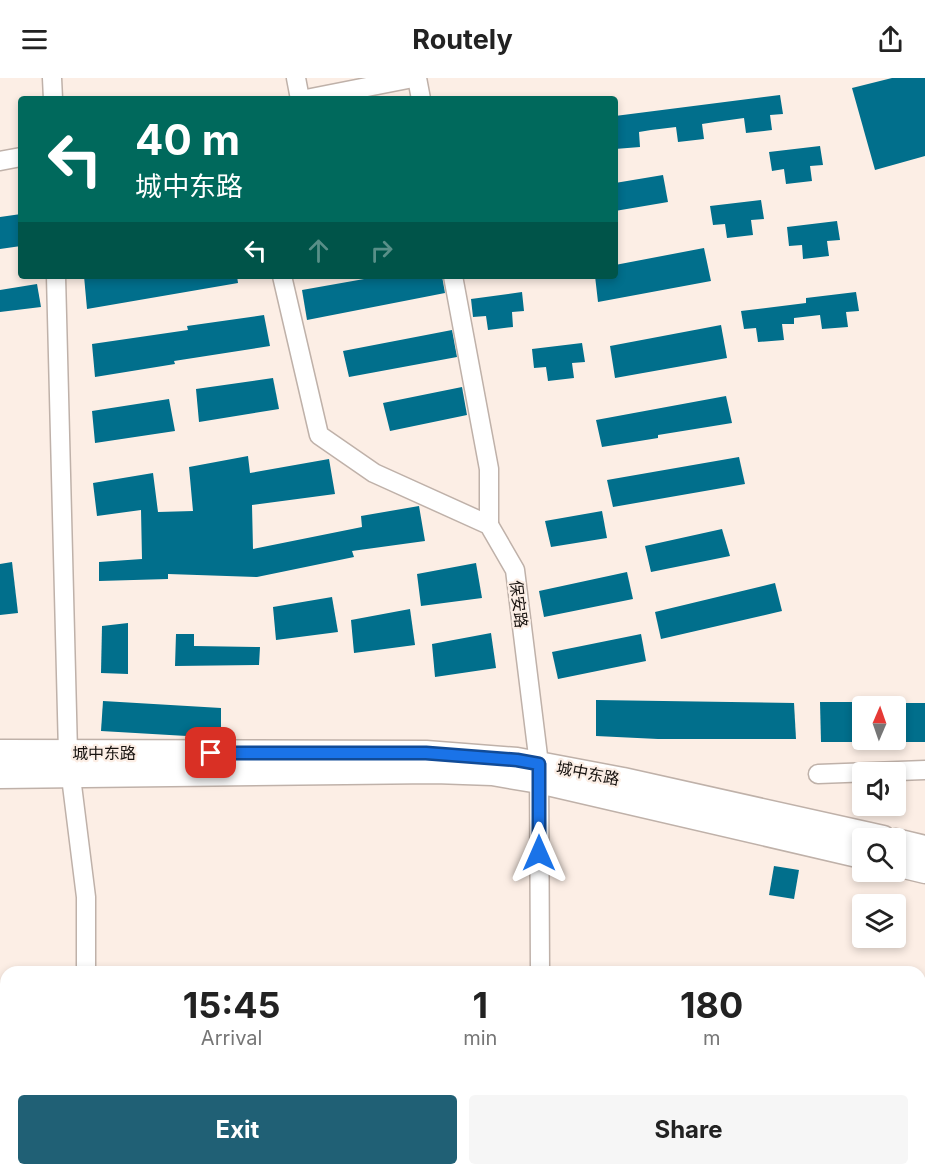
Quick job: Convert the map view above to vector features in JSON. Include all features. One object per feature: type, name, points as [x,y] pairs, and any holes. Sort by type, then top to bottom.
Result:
[{"type":"main road","name":"城中东路","points":[[0,752],[69,764]]},
{"type":"main road","name":"城中东路","points":[[0,776],[69,764],[426,753],[517,760],[539,773],[852,853]]},
{"type":"main road","name":"城中东路","points":[[539,773],[623,780],[852,831]]},
{"type":"main road","points":[[906,843],[925,848]]},
{"type":"main road","points":[[906,866],[925,871]]},
{"type":"street","points":[[52,78],[53,96]]},
{"type":"street","points":[[296,78],[299,96]]},
{"type":"street","points":[[322,96],[415,78],[420,96]]},
{"type":"street","points":[[0,161],[18,158]]},
{"type":"street","points":[[56,279],[69,764],[86,897],[86,966]]},
{"type":"street","points":[[283,279],[319,435],[374,473],[489,525],[489,469],[454,279]]},
{"type":"street","name":"保安路","points":[[489,525],[515,570],[539,773],[540,966]]},
{"type":"street","points":[[818,774],[925,770]]},
{"type":"building","points":[[892,78],[925,78],[925,156],[875,170],[852,88]]},
{"type":"building","points":[[780,95],[783,114],[770,115],[772,130],[746,133],[744,118],[702,124],[704,139],[678,142],[676,127],[639,132],[640,147],[618,149],[618,116]]},
{"type":"building","points":[[820,146],[823,165],[810,166],[812,181],[786,184],[784,169],[772,171],[769,152]]},
{"type":"building","points":[[663,175],[668,202],[618,210],[618,182]]},
{"type":"building","points":[[761,200],[764,219],[751,220],[753,235],[727,238],[725,224],[713,225],[710,206]]},
{"type":"building","points":[[18,214],[18,246],[0,249],[0,217]]},
{"type":"building","points":[[837,221],[840,240],[827,241],[829,256],[803,259],[802,245],[789,246],[787,227]]},
{"type":"building","points":[[704,248],[711,281],[598,302],[595,279],[618,279],[618,264]]},
{"type":"building","points":[[84,279],[237,279],[238,283],[87,309]]},
{"type":"building","points":[[364,279],[443,279],[445,293],[307,320],[302,290]]},
{"type":"building","points":[[37,284],[41,307],[0,312],[0,290]]},
{"type":"building","points":[[522,292],[524,311],[512,312],[513,327],[488,330],[486,316],[473,317],[471,299]]},
{"type":"building","points":[[856,292],[859,311],[846,312],[848,327],[822,329],[820,315],[794,318],[794,324],[782,324],[784,340],[758,342],[756,328],[744,329],[741,311],[806,303],[806,298]]},
{"type":"building","points":[[264,315],[270,346],[174,361],[175,364],[95,377],[92,344],[188,330],[187,326]]},
{"type":"building","points":[[721,325],[727,358],[615,378],[610,346]]},
{"type":"building","points":[[452,330],[457,357],[349,377],[343,351]]},
{"type":"building","points":[[582,343],[585,362],[572,363],[574,378],[548,381],[546,367],[534,368],[532,349]]},
{"type":"building","points":[[273,378],[279,409],[199,422],[196,389]]},
{"type":"building","points":[[462,387],[467,415],[390,431],[383,403]]},
{"type":"building","points":[[726,396],[732,423],[602,447],[596,420]]},
{"type":"building","points":[[169,399],[175,431],[95,443],[92,411]]},
{"type":"building","points":[[248,456],[250,473],[329,459],[335,494],[252,505],[253,549],[362,527],[361,516],[419,506],[425,541],[352,551],[354,557],[257,577],[168,574],[168,579],[99,581],[99,562],[142,559],[141,510],[97,516],[93,483],[153,473],[158,512],[193,511],[189,467]]},
{"type":"building","points":[[739,457],[745,484],[613,507],[607,480]]},
{"type":"building","points":[[602,511],[607,538],[551,547],[545,521]]},
{"type":"building","points":[[722,529],[730,556],[651,572],[645,546]]},
{"type":"building","points":[[12,562],[18,613],[0,615],[0,564]]},
{"type":"building","points":[[476,563],[482,598],[421,606],[417,574]]},
{"type":"building","points":[[627,572],[633,599],[544,617],[539,591]]},
{"type":"building","points":[[775,583],[782,611],[661,639],[655,612]]},
{"type":"building","points":[[332,597],[338,632],[276,640],[273,607]]},
{"type":"building","points":[[410,609],[415,645],[354,653],[351,620]]},
{"type":"building","points":[[128,623],[128,674],[101,673],[102,626]]},
{"type":"building","points":[[491,633],[496,668],[435,677],[432,644]]},
{"type":"building","points":[[176,634],[194,634],[194,646],[260,647],[259,665],[175,666]]},
{"type":"building","points":[[641,634],[646,661],[558,679],[552,652]]},
{"type":"building","points":[[596,700],[794,703],[796,739],[658,739],[596,736]]},
{"type":"building","points":[[103,701],[221,708],[221,738],[101,731]]},
{"type":"building","points":[[820,702],[852,702],[852,742],[821,742]]},
{"type":"building","points":[[906,703],[925,703],[925,742],[906,742]]},
{"type":"building","points":[[774,866],[799,870],[794,899],[769,895]]},
{"type":"route","points":[[211,753],[426,753],[517,760],[539,764],[539,853]]}]
